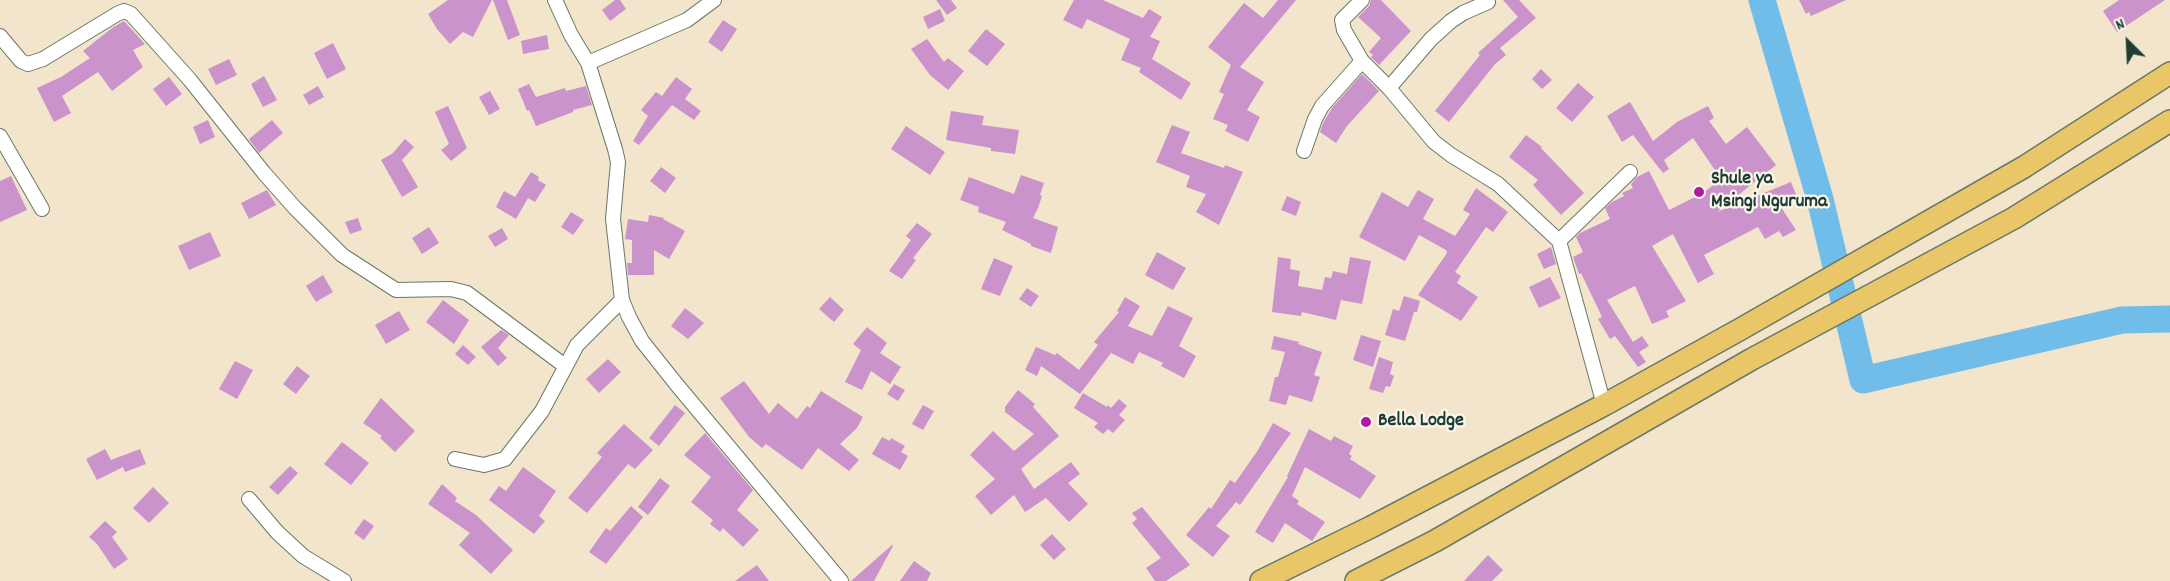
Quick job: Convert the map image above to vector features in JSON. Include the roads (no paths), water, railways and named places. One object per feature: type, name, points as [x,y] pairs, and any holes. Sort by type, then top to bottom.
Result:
[{"type":"highway","points":[[1261,581],[1371,527],[1604,405],[2024,167],[2170,73]]},
{"type":"highway","points":[[1356,581],[1435,541],[1752,359],[2014,218],[2170,122]]},
{"type":"street","points":[[555,0],[571,35],[588,63],[618,162],[613,219],[622,300],[629,317],[642,341],[841,581]]},
{"type":"street","points":[[588,63],[687,20],[714,0]]},
{"type":"street","points":[[1362,0],[1342,20],[1344,30],[1362,61],[1389,88],[1434,142],[1498,184],[1559,241],[1604,405]]},
{"type":"street","points":[[1389,88],[1431,39],[1451,21],[1488,2]]},
{"type":"street","points":[[0,36],[21,61],[28,64],[43,59],[117,14],[124,11],[131,14],[190,80],[287,199],[342,255],[396,290],[451,289],[467,293],[565,366]]},
{"type":"street","points":[[1304,151],[1322,106],[1362,61]]},
{"type":"street","points":[[0,136],[42,209]]},
{"type":"street","points":[[1559,241],[1630,172]]},
{"type":"street","points":[[455,459],[484,465],[505,459],[542,411],[583,337],[622,300]]},
{"type":"street","points":[[249,499],[277,532],[303,556],[344,581]]},
{"type":"waterway","points":[[1762,0],[1820,199],[1863,380],[2122,320],[2170,319]]},
{"type":"place","name":"Shule ya Msingi Nguruma","points":[[1699,192]]},
{"type":"place","name":"Bella Lodge","points":[[1366,422]]}]
